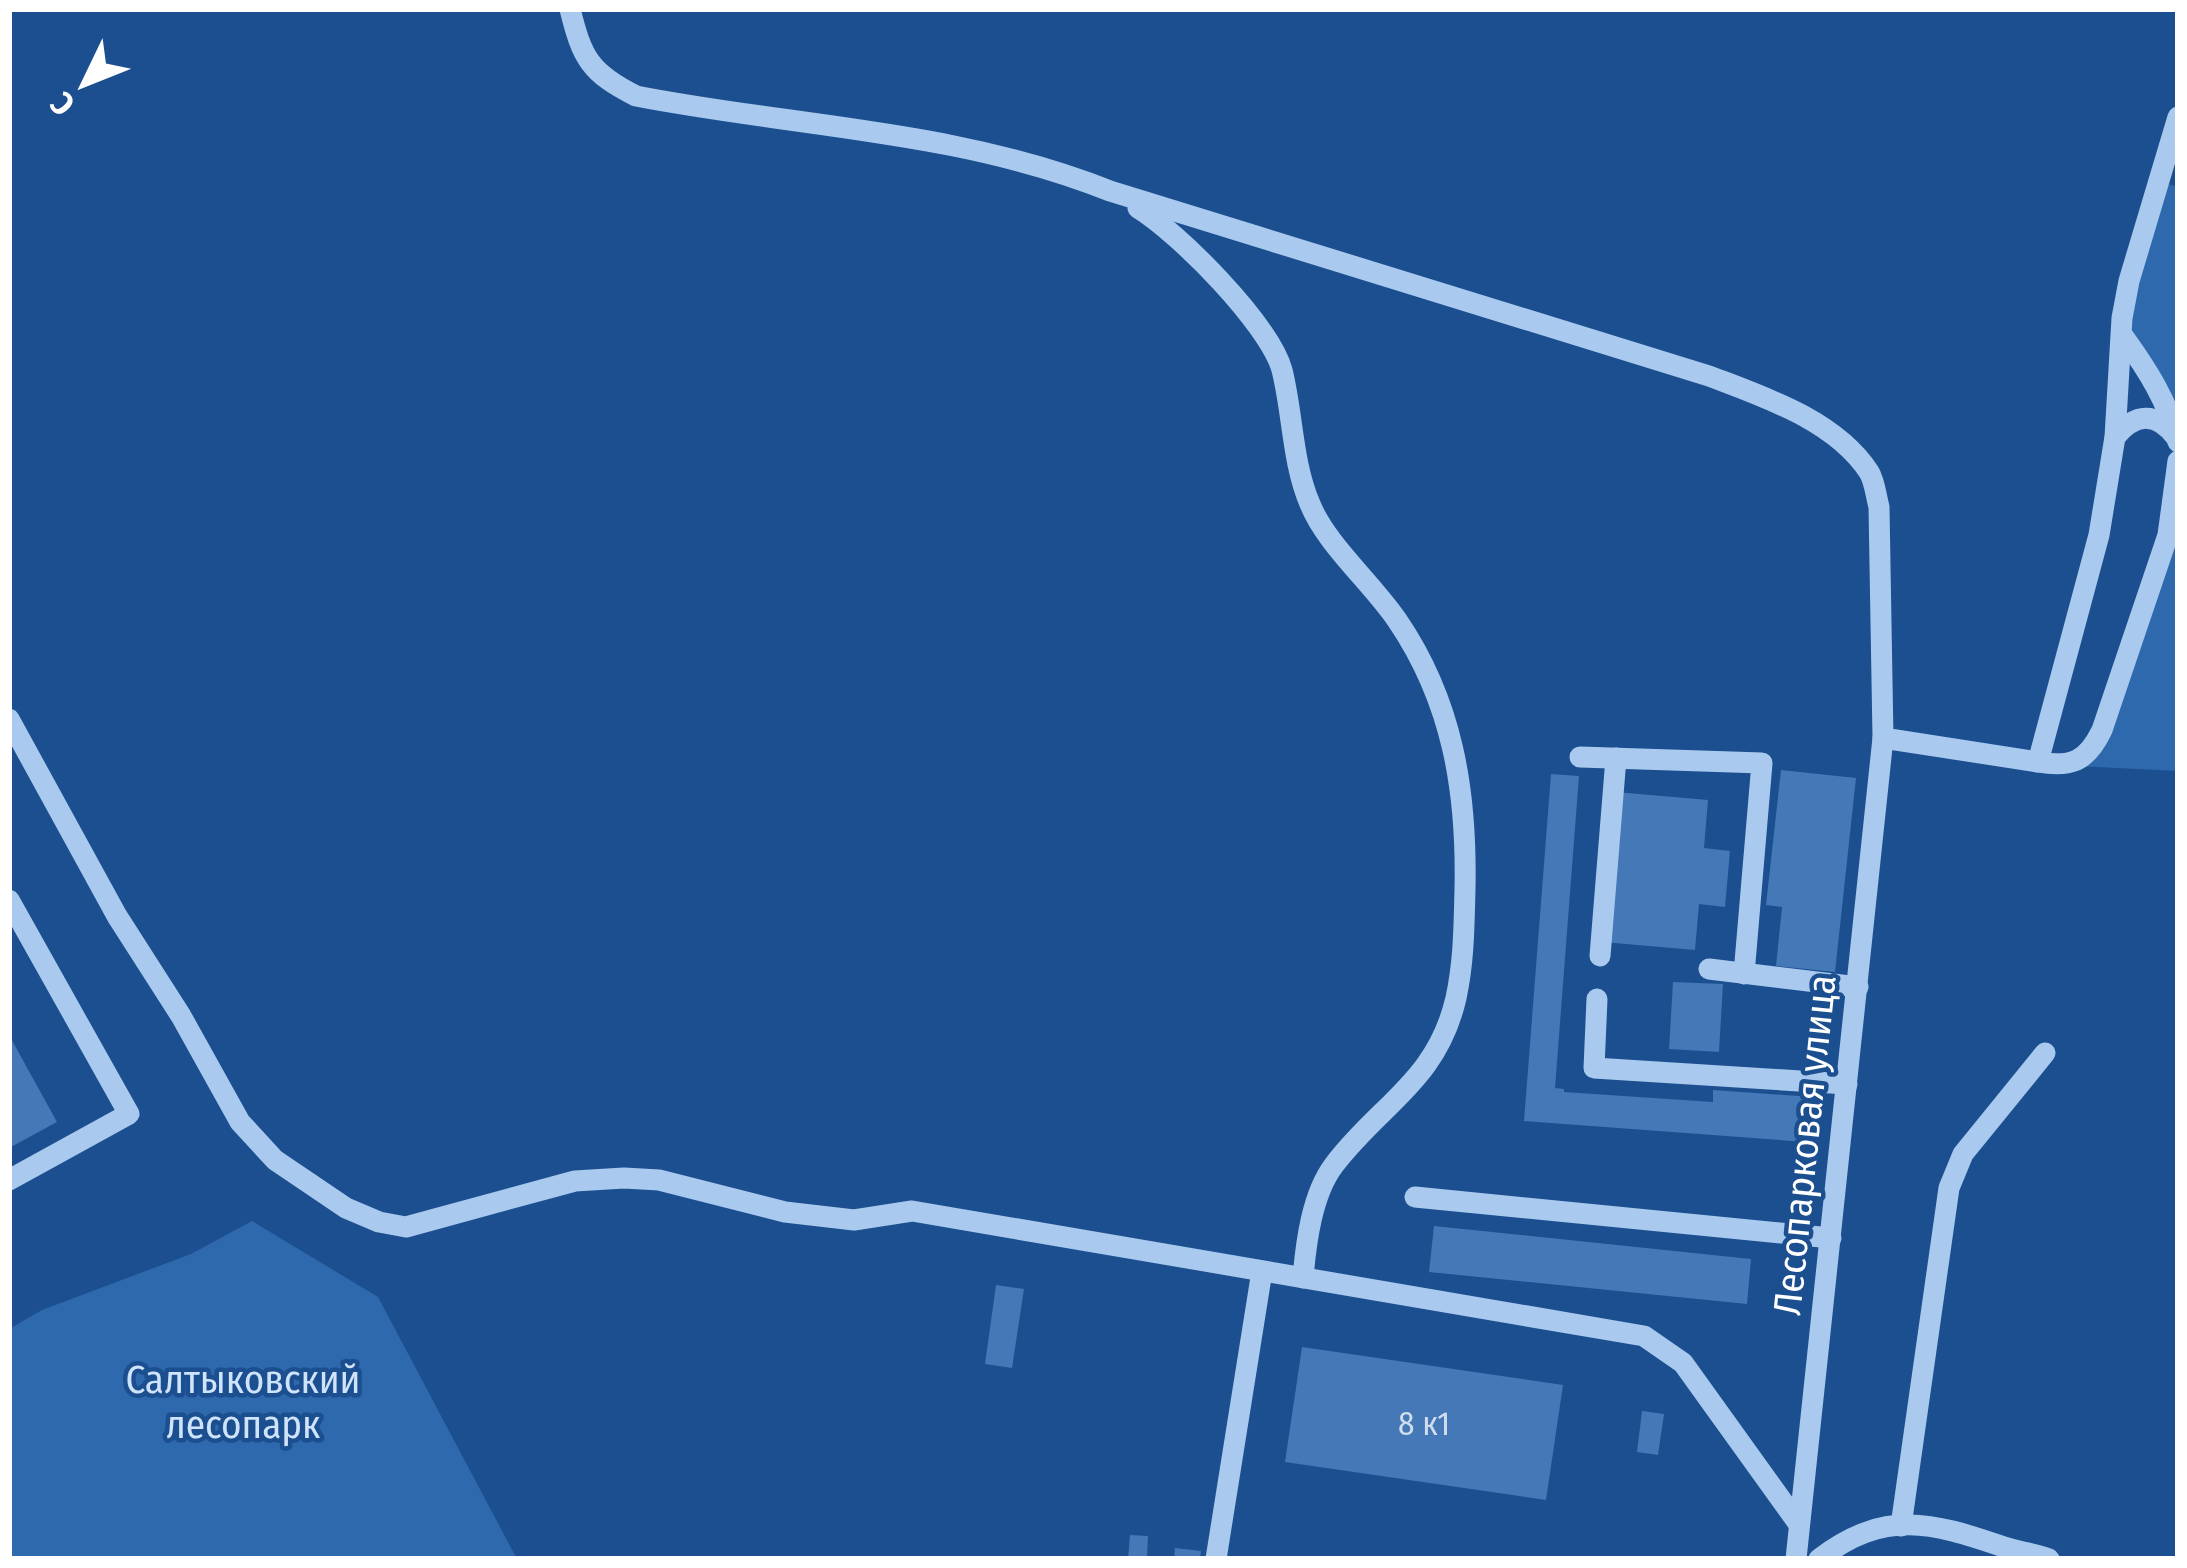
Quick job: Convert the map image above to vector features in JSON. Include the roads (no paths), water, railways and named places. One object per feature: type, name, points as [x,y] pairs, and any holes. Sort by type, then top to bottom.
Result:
[{"type":"street","points":[[570,9],[582,53],[602,79],[636,96],[906,134],[1056,169],[1110,190],[1159,221],[1208,269],[1249,316],[1280,363],[1310,504],[1328,536],[1400,623],[1431,678],[1456,750],[1466,825],[1464,949],[1443,1036],[1425,1068],[1331,1168],[1315,1209],[1303,1278]]},
{"type":"street","points":[[2038,762],[2099,535],[2115,437],[2129,281],[2178,117]]},
{"type":"street","name":"Лесопарковая улица","points":[[1110,190],[1709,376],[1777,404],[1828,433],[1872,476],[1879,507],[1882,738],[1796,1559]]},
{"type":"street","points":[[2122,336],[2154,381],[2178,441]]},
{"type":"street","points":[[2115,437],[2132,420],[2145,416],[2169,428],[2178,441]]},
{"type":"street","points":[[1882,738],[2038,762],[2072,765],[2086,757],[2102,730],[2168,536],[2178,461]]},
{"type":"street","points":[[9,719],[117,916],[181,1016],[240,1122],[275,1160],[346,1208],[406,1227],[575,1181],[659,1180],[785,1212],[854,1220],[911,1211],[1645,1336],[1683,1364],[1798,1523]]},
{"type":"street","points":[[1580,757],[1762,763],[1744,974]]},
{"type":"street","points":[[1600,956],[1616,758]]},
{"type":"street","points":[[9,900],[129,1114],[9,1180]]},
{"type":"street","points":[[1709,969],[1858,987]]},
{"type":"street","points":[[1598,999],[1594,1068],[1847,1084]]},
{"type":"street","points":[[1901,1526],[1949,1188],[1963,1154],[2045,1053]]},
{"type":"street","points":[[1415,1197],[1831,1238]]},
{"type":"street","points":[[1216,1559],[1262,1271]]},
{"type":"street","points":[[1820,1559],[1872,1527],[1901,1526],[1941,1527],[2049,1559]]},
{"type":"park label","name":"Салтыковский лесопарк","points":[[243,1402]]}]
